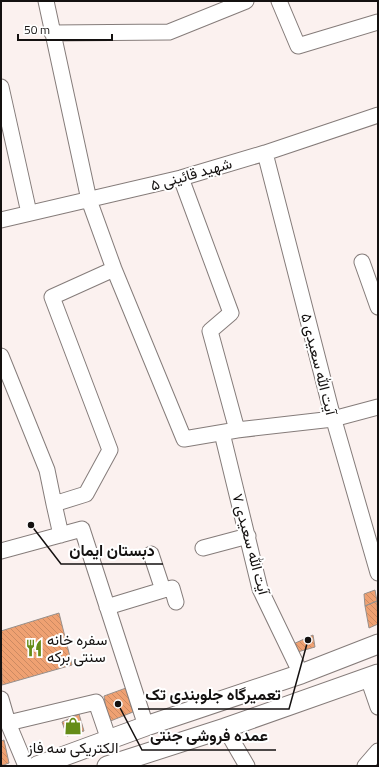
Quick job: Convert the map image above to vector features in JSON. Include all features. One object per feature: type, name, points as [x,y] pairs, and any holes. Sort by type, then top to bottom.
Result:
[{"type":"main road","points":[[42,765],[146,726],[301,674],[378,644]]},
{"type":"main road","points":[[107,766],[225,728],[373,676]]},
{"type":"street","points":[[46,1],[89,200],[114,269],[184,439],[237,430],[333,419],[378,407]]},
{"type":"street","points":[[52,33],[169,32],[246,1]]},
{"type":"street","points":[[279,1],[298,46],[378,22]]},
{"type":"street","points":[[1,87],[5,122],[29,213]]},
{"type":"street","name":"شهید قائینی ۵","points":[[1,220],[181,178],[378,115]]},
{"type":"street","name":"آیت الله سعیدی ۵","points":[[266,152],[333,419],[378,573]]},
{"type":"street","points":[[181,178],[231,313],[210,331],[237,430]]},
{"type":"street","points":[[362,262],[378,307]]},
{"type":"street","points":[[54,504],[86,494],[110,450],[52,297],[114,269]]},
{"type":"street","points":[[1,356],[47,470],[61,535]]},
{"type":"street","name":"آیت الله سعیدی ۷","points":[[222,433],[260,589],[301,674]]},
{"type":"street","points":[[1,551],[82,528],[146,726]]},
{"type":"street","points":[[203,548],[248,536]]},
{"type":"street","points":[[151,554],[163,590]]},
{"type":"street","points":[[107,607],[172,588],[176,602]]},
{"type":"street","points":[[373,676],[378,707]]},
{"type":"street","points":[[1,699],[8,723],[26,766]]},
{"type":"street","points":[[8,723],[96,702],[109,740]]},
{"type":"street","points":[[225,728],[247,766]]},
{"type":"street","points":[[365,766],[378,751]]},
{"type":"building","points":[[375,590],[377,601],[365,606],[364,594]]},
{"type":"building","points":[[377,601],[378,624],[369,628],[365,606]]},
{"type":"building","name":"سفره خانه سنتی برکه","points":[[59,613],[72,665],[2,685],[1,631]]},
{"type":"building","points":[[313,635],[315,647],[294,653],[291,645]]},
{"type":"building","points":[[126,688],[133,712],[108,722],[104,696]]},
{"type":"building","name":"الکتریکی سه فاز","points":[[79,714],[84,731],[67,736],[62,722]]},
{"type":"building","points":[[4,740],[9,763],[1,766],[1,741]]},
{"type":"place","name":"دبستان ایمان","points":[[31,525]]},
{"type":"place","name":"تعمیرگاه جلوبندی تک","points":[[308,640]]},
{"type":"place","name":"سفره خانه سنتی برکه","points":[[34,648]]},
{"type":"place","name":"عمده فروشی جنتی","points":[[118,704]]},
{"type":"place","name":"الکتریکی سه فاز","points":[[73,726]]}]
